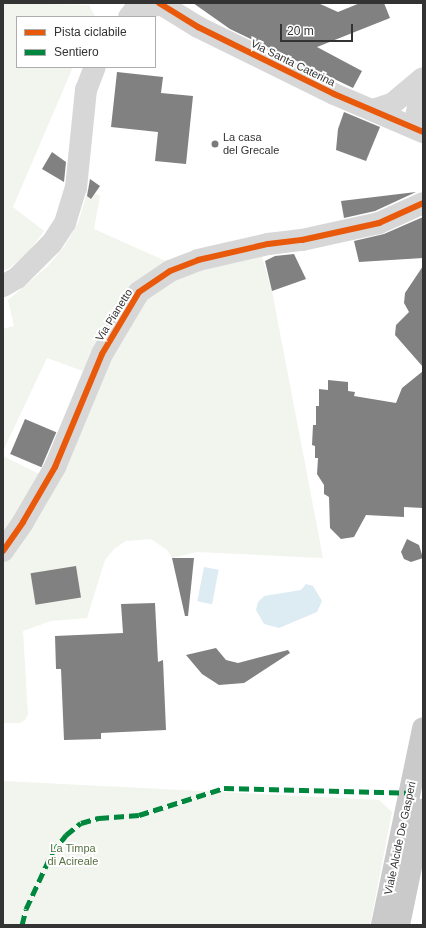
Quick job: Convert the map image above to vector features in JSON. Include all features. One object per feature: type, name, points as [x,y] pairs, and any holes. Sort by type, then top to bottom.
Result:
[{"type":"main road","name":"Viale Alcide De Gasperi","points":[[382,925],[423,728]]},
{"type":"main road","name":"Viale Alcide De Gasperi","points":[[399,925],[423,809]]},
{"type":"street","points":[[130,16],[134,11],[160,4]]},
{"type":"street","name":"Via Santa Caterina","points":[[160,4],[220,38],[334,94],[419,129]]},
{"type":"street","points":[[3,286],[17,278],[52,243],[65,223],[76,188],[86,90],[95,68]]},
{"type":"street","points":[[373,110],[392,104],[423,78]]},
{"type":"street","points":[[419,129],[423,83]]},
{"type":"street","name":"Via Pianetto","points":[[3,550],[23,522],[55,467],[102,354],[139,292],[170,272],[198,260],[268,244],[302,240],[379,223],[423,203]]},
{"type":"green space","points":[[3,3],[89,5],[95,16],[16,16],[16,68],[73,68],[13,207],[44,231],[27,254],[8,269],[3,270]]},
{"type":"green space","points":[[88,190],[100,196],[94,229],[168,262],[125,295],[101,334],[83,371],[47,358],[3,451],[3,329],[14,326],[8,300],[47,267],[64,247],[78,223]]},
{"type":"green space","points":[[260,250],[272,291],[323,558],[197,552],[172,558],[167,550],[151,539],[126,541],[114,549],[105,560],[87,618],[51,621],[23,631],[28,714],[25,720],[20,723],[3,723],[3,559],[108,358],[144,295],[172,275]]},
{"type":"green space","points":[[3,456],[43,476],[3,537]]},
{"type":"green space","name":"La Timpa di Acireale","points":[[3,781],[379,800],[392,812],[370,925],[3,925]]},
{"type":"shaded area","points":[[204,567],[219,570],[212,604],[197,601]]},
{"type":"shaded area","points":[[306,584],[313,586],[322,601],[317,612],[279,628],[264,624],[256,610],[258,602],[264,596],[301,590]]},
{"type":"building","points":[[193,3],[318,3],[338,12],[360,3],[384,3],[390,18],[317,47],[362,71],[353,88],[230,29]]},
{"type":"building","points":[[117,72],[163,77],[161,93],[193,96],[186,164],[155,161],[158,132],[111,127]]},
{"type":"building","points":[[344,112],[380,127],[366,161],[336,150],[338,129]]},
{"type":"building","points":[[52,152],[66,162],[64,182],[42,169]]},
{"type":"building","points":[[90,179],[100,186],[91,199],[87,196]]},
{"type":"building","points":[[416,192],[375,211],[344,218],[341,201]]},
{"type":"building","points":[[423,217],[423,258],[359,262],[354,241],[384,234]]},
{"type":"building","points":[[294,254],[306,279],[272,291],[265,261],[275,256]]},
{"type":"building","points":[[423,266],[423,367],[395,335],[396,325],[409,312],[404,303],[405,293]]},
{"type":"building","points":[[423,371],[423,508],[404,507],[404,517],[366,515],[354,537],[341,539],[330,528],[329,497],[324,494],[324,485],[317,474],[318,458],[315,458],[315,446],[312,445],[313,425],[316,425],[316,406],[319,406],[319,389],[328,390],[328,380],[348,382],[348,391],[355,392],[354,396],[396,403],[402,388]]},
{"type":"building","points":[[25,419],[56,432],[41,467],[10,454]]},
{"type":"building","points":[[407,539],[419,545],[423,558],[411,562],[404,559],[401,552]]},
{"type":"building","points":[[172,558],[194,558],[188,616],[185,616]]},
{"type":"building","points":[[76,566],[81,598],[36,605],[31,573]]},
{"type":"building","points":[[155,603],[158,662],[163,660],[166,730],[101,733],[101,739],[64,740],[61,669],[56,669],[55,636],[123,633],[121,604]]},
{"type":"building","points":[[216,648],[226,660],[238,663],[288,650],[290,653],[244,683],[219,685],[202,674],[186,655]]},
{"type":"marked path","points":[[22,925],[26,909],[52,853],[66,835],[81,823],[99,818],[139,815],[224,788],[410,793]]},
{"type":"cycle path","points":[[159,3],[198,27],[334,94],[423,132]]},
{"type":"cycle path","points":[[3,551],[23,522],[55,467],[102,354],[139,292],[170,271],[198,260],[268,244],[302,240],[379,223],[423,203]]},
{"type":"place","name":"La casa del Grecale","points":[[215,144]]}]
